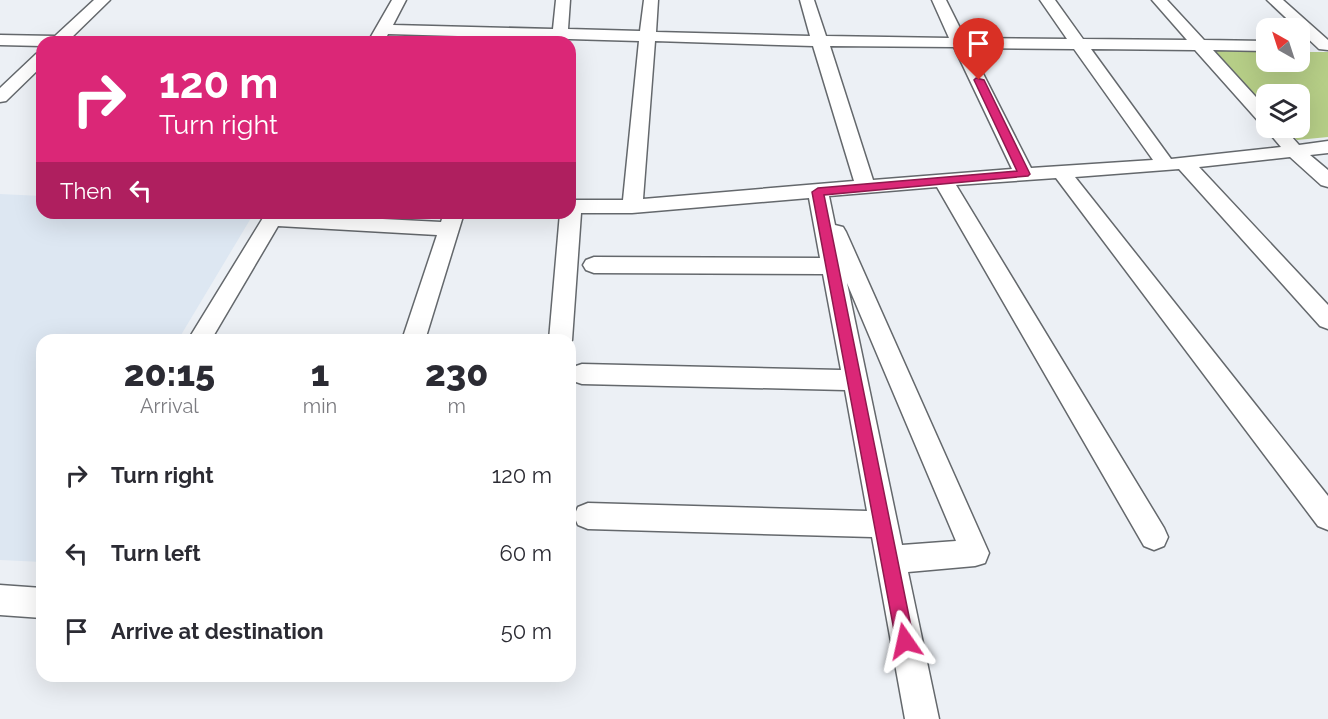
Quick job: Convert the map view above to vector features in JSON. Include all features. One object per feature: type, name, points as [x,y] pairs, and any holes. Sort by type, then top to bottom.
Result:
[{"type":"street","points":[[65,36],[103,0]]},
{"type":"street","points":[[399,0],[380,35],[649,35],[819,41],[1256,46]]},
{"type":"street","points":[[560,34],[563,0]]},
{"type":"street","points":[[632,206],[651,0]]},
{"type":"street","points":[[807,0],[866,186]]},
{"type":"street","points":[[939,0],[1024,174]]},
{"type":"street","points":[[1047,0],[1078,44],[1175,164],[1328,320]]},
{"type":"street","points":[[1159,0],[1256,108]]},
{"type":"street","points":[[1274,0],[1326,46]]},
{"type":"street","points":[[0,40],[36,41]]},
{"type":"street","points":[[1310,46],[1326,46]]},
{"type":"street","points":[[0,97],[36,63]]},
{"type":"street","points":[[1283,138],[1328,181]]},
{"type":"street","points":[[576,207],[632,206],[943,180],[1175,164],[1328,147]]},
{"type":"street","points":[[1062,173],[1328,518]]},
{"type":"street","points":[[943,180],[1154,537]]},
{"type":"street","points":[[818,192],[922,719]]},
{"type":"street","points":[[818,192],[975,553],[889,560]]},
{"type":"street","points":[[203,334],[272,219]]},
{"type":"street","points":[[381,219],[452,221],[416,334]]},
{"type":"street","points":[[560,334],[570,219]]},
{"type":"street","points":[[594,265],[832,266]]},
{"type":"street","points":[[582,374],[854,380]]},
{"type":"street","points":[[588,516],[883,524]]},
{"type":"street","points":[[0,600],[36,603]]},
{"type":"shaded area","points":[[0,194],[36,196],[36,219],[250,219],[182,334],[36,334],[36,562],[0,560]]},
{"type":"green space","points":[[1211,50],[1256,51],[1256,72],[1310,72],[1310,52],[1328,52],[1328,137],[1297,140],[1295,138],[1310,138],[1310,84],[1256,84],[1256,97]]},
{"type":"route","points":[[905,641],[818,192],[1024,174],[979,80]]}]
